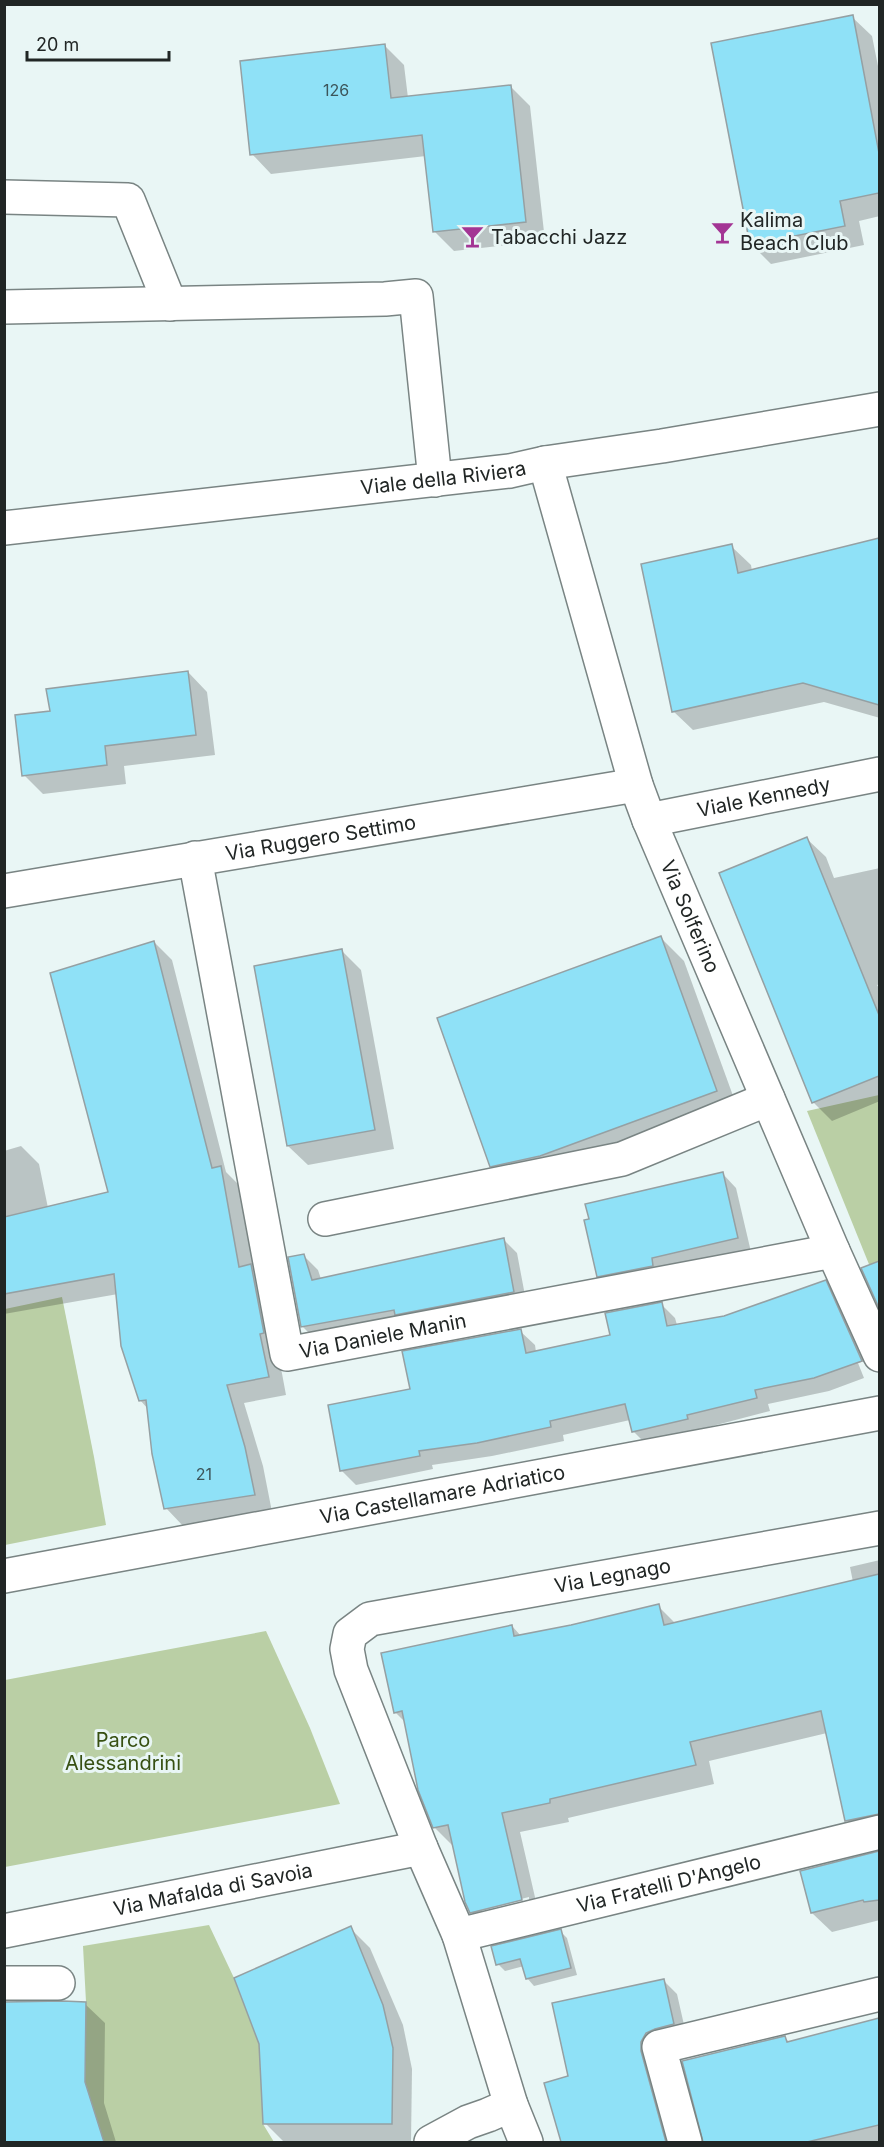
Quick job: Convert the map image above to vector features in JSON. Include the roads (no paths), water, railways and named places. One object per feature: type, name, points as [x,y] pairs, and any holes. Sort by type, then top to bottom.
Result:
[{"type":"street","points":[[4,196],[128,200],[170,303]]},
{"type":"street","points":[[4,307],[385,299],[416,296],[435,480]]},
{"type":"street","name":"Viale della Riviera","points":[[4,528],[510,471],[545,463],[674,444],[879,409]]},
{"type":"street","name":"Via Solferino","points":[[545,463],[636,785],[649,820],[879,1355]]},
{"type":"street","name":"Viale Kennedy","points":[[649,820],[879,774]]},
{"type":"street","name":"Via Ruggero Settimo","points":[[4,891],[636,785]]},
{"type":"street","name":"Via Daniele Manin","points":[[195,858],[287,1354],[833,1251]]},
{"type":"street","points":[[325,1219],[622,1158],[768,1099]]},
{"type":"street","name":"Via Castellamare Adriatico","points":[[4,1576],[879,1413]]},
{"type":"street","name":"Via Legnago","points":[[421,1848],[351,1670],[347,1649],[350,1634],[370,1619],[879,1528]]},
{"type":"street","name":"Via Fratelli D'Angelo","points":[[459,1935],[879,1832]]},
{"type":"street","points":[[421,1848],[459,1935],[510,2104],[526,2142]]},
{"type":"street","name":"Via Mafalda di Savoia","points":[[4,1931],[421,1848]]},
{"type":"street","points":[[4,1983],[58,1983]]},
{"type":"street","points":[[685,2142],[659,2047],[879,1994]]},
{"type":"street","points":[[431,2142],[468,2122],[510,2104]]},
{"type":"place","name":"Kalima Beach Club","points":[[722,232]]},
{"type":"place","name":"Tabacchi Jazz","points":[[473,237]]},
{"type":"park label","name":"Parco Alessandrini","points":[[123,1752]]}]
